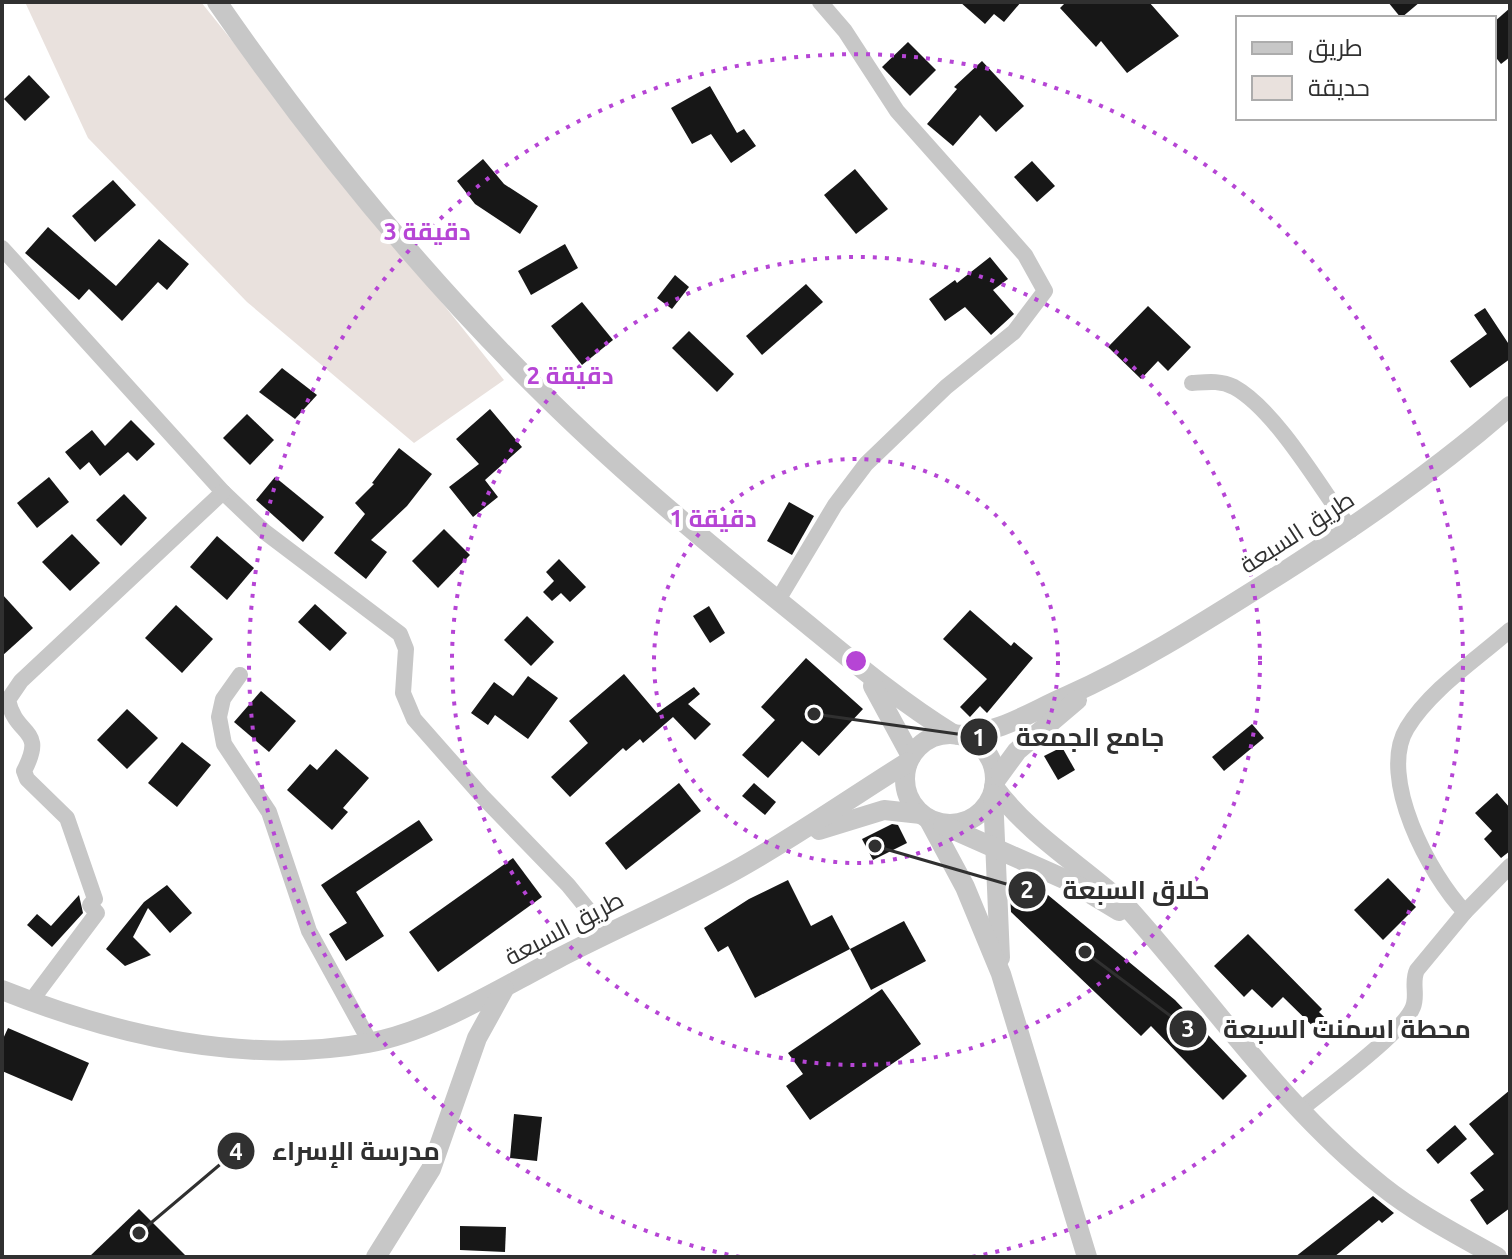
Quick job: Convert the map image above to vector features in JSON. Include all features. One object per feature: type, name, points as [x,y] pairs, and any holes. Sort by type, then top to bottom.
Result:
[{"type":"street","points":[[217,2],[254,56],[385,221],[537,388],[695,534],[867,676],[985,751],[994,787],[1001,974]]},
{"type":"street","points":[[778,600],[835,505],[866,464],[946,387],[1014,332],[1045,291],[1025,255],[897,111],[845,31],[820,2]]},
{"type":"street","points":[[2,248],[223,492],[265,532],[400,634],[406,649],[403,693],[414,719],[471,785],[568,885],[590,912],[603,937]]},
{"type":"street","points":[[1192,383],[1219,381],[1255,403],[1283,435],[1351,530]]},
{"type":"street","name":"طريق السبعة","points":[[1099,682],[1196,627],[1351,530],[1472,440],[1510,406]]},
{"type":"street","points":[[31,1001],[54,965],[97,913],[90,905],[95,899],[67,818],[27,779],[24,771],[35,750],[34,742],[15,718],[8,700],[21,681],[223,492]]},
{"type":"street","points":[[1465,912],[1441,885],[1417,842],[1403,792],[1399,755],[1405,731],[1413,720],[1440,690],[1510,630]]},
{"type":"street","points":[[240,675],[223,699],[219,717],[224,744],[269,812],[309,931],[370,1042]]},
{"type":"street","points":[[867,676],[909,759],[906,790],[929,819],[965,887],[1001,974],[1087,1257]]},
{"type":"street","points":[[909,759],[924,742],[956,734],[981,734],[1004,727],[1099,682]]},
{"type":"street","points":[[929,819],[953,824],[970,820],[984,809],[1017,751],[1099,682]]},
{"type":"street","name":"طريق السبعة","points":[[376,1257],[431,1169],[477,1038],[504,989],[785,842],[909,759]]},
{"type":"street","points":[[994,787],[1031,830],[1103,885],[1144,926],[1300,1110],[1383,1187],[1497,1257],[1510,1248]]},
{"type":"street","name":"طريق السبعة","points":[[785,842],[865,813],[884,810],[929,819]]},
{"type":"street","points":[[929,819],[1071,882],[1144,926]]},
{"type":"street","points":[[1300,1110],[1403,1023],[1415,1003],[1413,978],[1465,912],[1510,866]]},
{"type":"street","points":[[2,990],[148,1036],[225,1048],[273,1051],[370,1042],[402,1033],[504,989]]},
{"type":"green space","points":[[25,2],[201,2],[504,380],[414,443],[247,302],[88,138]]},
{"type":"building","points":[[960,2],[1021,2],[1004,22],[994,14],[985,24]]},
{"type":"building","points":[[1066,2],[1149,2],[1179,36],[1127,73],[1101,41],[1096,47],[1060,8]]},
{"type":"building","points":[[1388,2],[1420,2],[1403,16],[1399,16]]},
{"type":"building","points":[[1510,8],[1510,57],[1501,64],[1496,58],[1496,20]]},
{"type":"building","points":[[908,42],[936,70],[910,96],[882,67]]},
{"type":"building","points":[[982,61],[1024,106],[996,132],[980,115],[953,146],[927,124],[957,89],[954,87]]},
{"type":"building","points":[[29,75],[50,97],[25,121],[4,99]]},
{"type":"building","points":[[710,86],[737,133],[744,129],[756,146],[731,163],[711,134],[692,144],[671,108]]},
{"type":"building","points":[[483,159],[504,184],[538,206],[520,234],[475,204],[457,181]]},
{"type":"building","points":[[1032,161],[1055,186],[1037,202],[1014,177]]},
{"type":"building","points":[[855,169],[888,209],[856,234],[824,195]]},
{"type":"building","points":[[113,180],[136,205],[95,242],[72,216]]},
{"type":"building","points":[[48,227],[116,286],[159,239],[189,264],[167,290],[158,282],[122,321],[89,289],[79,300],[25,253]]},
{"type":"building","points":[[565,244],[578,268],[531,295],[518,271]]},
{"type":"building","points":[[990,257],[1008,279],[993,290],[1014,314],[991,335],[965,307],[945,321],[929,299],[955,280],[957,283]]},
{"type":"building","points":[[675,275],[689,287],[672,309],[657,298]]},
{"type":"building","points":[[806,284],[823,302],[762,355],[746,336]]},
{"type":"building","points":[[582,302],[613,340],[582,365],[551,326]]},
{"type":"building","points":[[1148,306],[1191,347],[1168,371],[1158,361],[1141,379],[1108,347]]},
{"type":"building","points":[[1485,308],[1510,346],[1510,359],[1470,388],[1450,361],[1487,334],[1474,315]]},
{"type":"building","points":[[689,331],[734,374],[717,392],[672,348]]},
{"type":"building","points":[[282,368],[317,395],[295,419],[259,392]]},
{"type":"building","points":[[490,409],[522,447],[485,480],[498,497],[473,517],[449,487],[479,464],[456,439]]},
{"type":"building","points":[[247,414],[274,440],[250,465],[223,438]]},
{"type":"building","points":[[131,420],[155,444],[137,461],[128,452],[100,476],[89,462],[80,470],[65,452],[92,430],[105,446]]},
{"type":"building","points":[[399,448],[432,474],[407,506],[371,540],[387,552],[366,579],[334,553],[365,514],[355,503],[374,484]]},
{"type":"building","points":[[49,477],[69,502],[37,528],[17,503]]},
{"type":"building","points":[[275,477],[324,517],[303,542],[256,500]]},
{"type":"building","points":[[124,494],[147,518],[121,546],[96,520]]},
{"type":"building","points":[[789,502],[814,516],[792,555],[767,541]]},
{"type":"building","points":[[444,529],[470,555],[438,588],[412,561]]},
{"type":"building","points":[[72,534],[100,563],[70,591],[42,562]]},
{"type":"building","points":[[217,536],[254,568],[227,600],[190,567]]},
{"type":"building","points":[[559,559],[586,587],[570,602],[561,593],[552,601],[543,592],[554,581],[546,572]]},
{"type":"building","points":[[2,594],[33,628],[2,656]]},
{"type":"building","points":[[315,604],[347,633],[330,651],[298,622]]},
{"type":"building","points":[[176,605],[213,639],[182,673],[145,638]]},
{"type":"building","points":[[709,606],[725,633],[710,643],[693,616]]},
{"type":"building","points":[[970,610],[1011,646],[1014,642],[1033,658],[987,713],[980,706],[970,717],[960,707],[987,679],[943,639]]},
{"type":"building","points":[[527,616],[554,642],[531,666],[504,640]]},
{"type":"building","points":[[806,658],[863,709],[819,756],[802,741],[768,778],[742,755],[775,720],[761,707]]},
{"type":"building","points":[[624,674],[657,713],[694,687],[700,694],[688,704],[711,724],[695,740],[673,717],[643,743],[640,739],[626,751],[623,748],[570,797],[551,777],[588,743],[569,721]]},
{"type":"building","points":[[528,676],[558,698],[528,739],[495,715],[488,725],[471,713],[494,682],[513,696]]},
{"type":"building","points":[[261,691],[296,721],[269,752],[234,722]]},
{"type":"building","points":[[127,709],[158,738],[127,769],[97,740]]},
{"type":"building","points":[[1252,724],[1264,738],[1224,771],[1212,757]]},
{"type":"building","points":[[182,742],[211,765],[177,807],[148,783]]},
{"type":"building","points":[[1062,747],[1075,770],[1058,780],[1044,756]]},
{"type":"building","points":[[336,749],[369,778],[343,808],[348,812],[332,830],[287,790],[310,764],[317,770]]},
{"type":"building","points":[[679,783],[701,811],[626,870],[605,843]]},
{"type":"building","points":[[754,783],[776,802],[765,815],[742,796]]},
{"type":"building","points":[[1497,793],[1510,808],[1510,851],[1501,858],[1484,839],[1492,831],[1475,813]]},
{"type":"building","points":[[419,820],[433,840],[356,892],[384,936],[346,961],[329,934],[347,923],[321,885]]},
{"type":"building","points":[[892,824],[898,825],[907,843],[873,860],[862,839]]},
{"type":"building","points":[[513,858],[542,897],[438,972],[409,932]]},
{"type":"building","points":[[1025,876],[1175,1000],[1247,1076],[1223,1100],[1151,1026],[1141,1036],[1011,912],[1010,893]]},
{"type":"building","points":[[1388,878],[1416,907],[1383,940],[1354,910]]},
{"type":"building","points":[[788,880],[811,926],[832,915],[850,949],[755,998],[728,946],[718,952],[704,928],[749,899]]},
{"type":"building","points":[[167,885],[192,913],[170,933],[148,908],[133,937],[151,955],[125,966],[106,949],[144,902]]},
{"type":"building","points":[[79,895],[83,913],[52,947],[27,925],[37,914],[51,926]]},
{"type":"building","points":[[904,921],[926,961],[871,990],[850,949]]},
{"type":"building","points":[[1248,934],[1322,1009],[1319,1012],[1339,1031],[1329,1042],[1283,997],[1272,1008],[1252,989],[1244,997],[1214,966]]},
{"type":"building","points":[[882,989],[921,1044],[810,1120],[786,1086],[803,1074],[788,1053]]},
{"type":"building","points":[[8,1028],[89,1063],[72,1101],[2,1071],[2,1041]]},
{"type":"building","points":[[1510,1090],[1510,1208],[1487,1225],[1470,1200],[1484,1190],[1470,1173],[1494,1154],[1469,1124]]},
{"type":"building","points":[[514,1114],[542,1117],[537,1161],[510,1158]]},
{"type":"building","points":[[1455,1125],[1467,1139],[1438,1164],[1426,1150]]},
{"type":"building","points":[[1373,1196],[1394,1213],[1382,1223],[1379,1220],[1334,1257],[1295,1257]]},
{"type":"building","points":[[139,1209],[187,1257],[89,1257]]},
{"type":"building","points":[[460,1226],[506,1227],[505,1252],[460,1250]]},
{"type":"place","name":"جامع الجمعة","points":[[814,714]]},
{"type":"place","name":"حلاق السبعة","points":[[875,846]]},
{"type":"place","name":"محطة اسمنت السبعة","points":[[1085,952]]},
{"type":"place","name":"مدرسة الإسراء","points":[[139,1233]]}]
